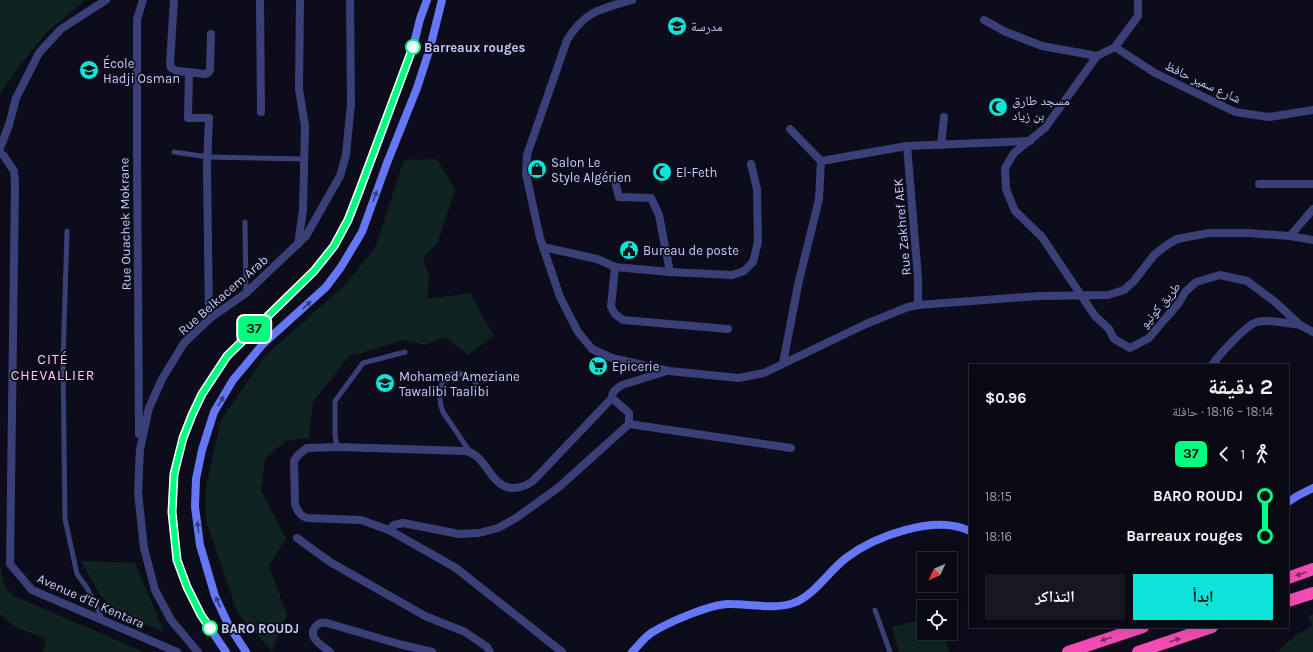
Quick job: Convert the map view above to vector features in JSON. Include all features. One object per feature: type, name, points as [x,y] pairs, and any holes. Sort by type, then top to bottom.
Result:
[{"type":"highway","points":[[1289,578],[1313,570]]},
{"type":"highway","points":[[1289,601],[1313,593]]},
{"type":"highway","points":[[1068,652],[1140,628]]},
{"type":"highway","points":[[1138,652],[1209,628]]},
{"type":"street","points":[[0,148],[9,125],[16,98],[39,53],[61,30],[106,0]]},
{"type":"street","name":"Rue Ouachek Mokrane","points":[[140,449],[136,152],[137,26],[143,0]]},
{"type":"street","points":[[174,0],[170,63],[171,68],[177,71],[204,74],[208,73],[210,70],[211,34]]},
{"type":"street","points":[[260,0],[261,112]]},
{"type":"street","points":[[298,244],[303,210],[305,126],[299,89],[300,0]]},
{"type":"street","name":"Rue Belkacem Arab","points":[[198,652],[171,620],[155,590],[144,548],[138,493],[140,449],[148,408],[162,379],[184,343],[209,319],[246,293],[298,244],[310,230],[340,176],[346,155],[351,102],[350,0]]},
{"type":"street","points":[[226,652],[201,615],[187,587],[177,560],[172,512],[174,474],[183,438],[202,394],[227,356],[314,271],[334,246],[344,227],[375,151],[413,47],[420,19],[427,0]]},
{"type":"street","points":[[245,650],[215,596],[200,544],[196,515],[196,479],[202,450],[214,412],[233,380],[263,344],[326,287],[341,267],[362,232],[387,163],[417,88],[430,48],[442,0]]},
{"type":"street","points":[[632,0],[603,8],[587,17],[576,26],[567,40],[527,155],[526,174],[543,247],[560,297],[569,318],[592,349],[612,358],[668,371],[739,378],[764,374],[866,324],[908,307],[1039,296],[1108,295],[1124,290],[1134,281],[1154,256],[1177,239],[1209,233],[1248,233],[1290,236],[1313,240]]},
{"type":"street","points":[[1080,295],[1042,237],[1015,210],[1006,189],[1005,168],[1014,153],[1045,128],[1097,56],[1115,47],[1138,16],[1138,0]]},
{"type":"street","points":[[984,20],[1006,32],[1042,46],[1097,56]]},
{"type":"street","name":"شارع سمير حافظ","points":[[1115,47],[1155,73],[1235,112],[1269,117],[1313,110]]},
{"type":"street","points":[[189,72],[188,118],[209,118],[209,319]]},
{"type":"street","points":[[941,145],[944,116]]},
{"type":"street","points":[[784,363],[798,285],[819,199],[821,161],[790,129]]},
{"type":"street","points":[[821,161],[908,146],[1030,141]]},
{"type":"street","name":"Rue Zakhref AEK","points":[[908,146],[918,278],[918,305]]},
{"type":"street","name":"Avenue d'El Kentara","points":[[0,153],[4,156],[14,171],[15,184],[10,564],[32,590],[177,652]]},
{"type":"street","points":[[543,247],[597,259],[615,267],[670,272],[732,275],[744,271],[753,262],[758,242],[756,189],[751,164]]},
{"type":"street","points":[[614,178],[619,197],[651,198],[659,215],[670,272]]},
{"type":"street","points":[[1259,184],[1313,184]]},
{"type":"street","points":[[1290,236],[1313,208]]},
{"type":"street","points":[[615,267],[611,307],[623,320],[728,329]]},
{"type":"street","name":"طريق كونيو","points":[[1080,295],[1095,316],[1109,329],[1114,340],[1130,348],[1149,338],[1178,304],[1186,291],[1196,282],[1220,275],[1246,281],[1274,301],[1300,325],[1313,332]]},
{"type":"street","points":[[1213,364],[1249,326],[1256,322],[1262,321],[1300,325]]},
{"type":"street","points":[[562,652],[456,568],[389,530],[361,520],[307,518],[301,515],[295,504],[294,461],[300,452],[307,448],[336,447],[470,452],[478,456],[489,473],[499,483],[510,488],[522,487],[533,481],[612,398],[612,394],[615,390],[622,385],[668,371]]},
{"type":"street","points":[[389,530],[394,525],[403,523],[459,534],[479,533],[498,528],[516,518],[559,487],[629,424],[629,413],[612,398]]},
{"type":"street","points":[[629,424],[790,448]]},
{"type":"street","points":[[1289,501],[1313,488]]},
{"type":"street","points":[[632,652],[650,634],[669,624],[709,608],[727,604],[779,606],[798,602],[851,554],[864,545],[900,531],[938,524],[963,528],[969,531]]},
{"type":"street","points":[[297,538],[330,562],[425,616],[465,632],[487,647],[490,652]]},
{"type":"street","points":[[330,652],[314,638],[313,630],[320,623],[327,623],[432,652]]},
{"type":"lane","points":[[174,152],[208,157],[304,159]]},
{"type":"lane","points":[[245,222],[246,293]]},
{"type":"lane","points":[[66,231],[63,361],[65,519],[77,574],[87,588],[104,621]]},
{"type":"lane","points":[[336,447],[335,402],[362,363],[405,352]]},
{"type":"lane","points":[[470,452],[443,412],[440,405],[441,384],[446,375],[457,373],[465,374],[476,382]]},
{"type":"lane","points":[[875,610],[890,652]]},
{"type":"green space","points":[[0,0],[85,0],[46,33],[21,64],[1,92],[0,97]]},
{"type":"green space","points":[[437,159],[455,190],[437,244],[423,257],[429,276],[427,299],[470,293],[494,336],[468,355],[445,337],[425,345],[403,340],[362,353],[350,355],[313,402],[309,438],[285,441],[265,459],[261,491],[286,538],[269,566],[287,615],[272,651],[238,614],[206,521],[205,491],[221,420],[265,356],[345,285],[375,248],[404,160]]},
{"type":"green space","points":[[81,561],[135,563],[164,632],[117,613],[100,595]]},
{"type":"green space","points":[[0,564],[4,585],[12,595],[144,652],[43,652],[46,638],[17,628],[0,614]]},
{"type":"green space","points":[[1313,614],[1313,652],[1277,652],[1296,635],[1312,626],[1308,616]]},
{"type":"green space","points":[[917,621],[917,640],[946,640],[949,652],[899,652],[892,627]]},
{"type":"bus line","name":"37","points":[[210,628],[201,615],[187,587],[177,560],[172,512],[174,474],[183,438],[202,394],[227,356],[314,271],[334,246],[348,220],[413,47]]},
{"type":"place","name":"مدرسة","points":[[677,26]]},
{"type":"place","name":"Barreaux rouges","points":[[413,47]]},
{"type":"place","name":"École Hadji Osman","points":[[89,70]]},
{"type":"place","name":"مسجد طارق بن زياد","points":[[998,107]]},
{"type":"place","name":"Salon Le Style Algérien","points":[[537,169]]},
{"type":"place","name":"El-Feth","points":[[662,172]]},
{"type":"place","name":"Bureau de poste","points":[[629,250]]},
{"type":"place","name":"Epicerie","points":[[598,366]]},
{"type":"place","name":"Mohamed Ameziane Tawalibi Taalibi","points":[[385,383]]},
{"type":"place","name":"BARO ROUDJ","points":[[210,628]]},
{"type":"district","name":"CITÉ CHEVALLIER","points":[[53,368]]}]
